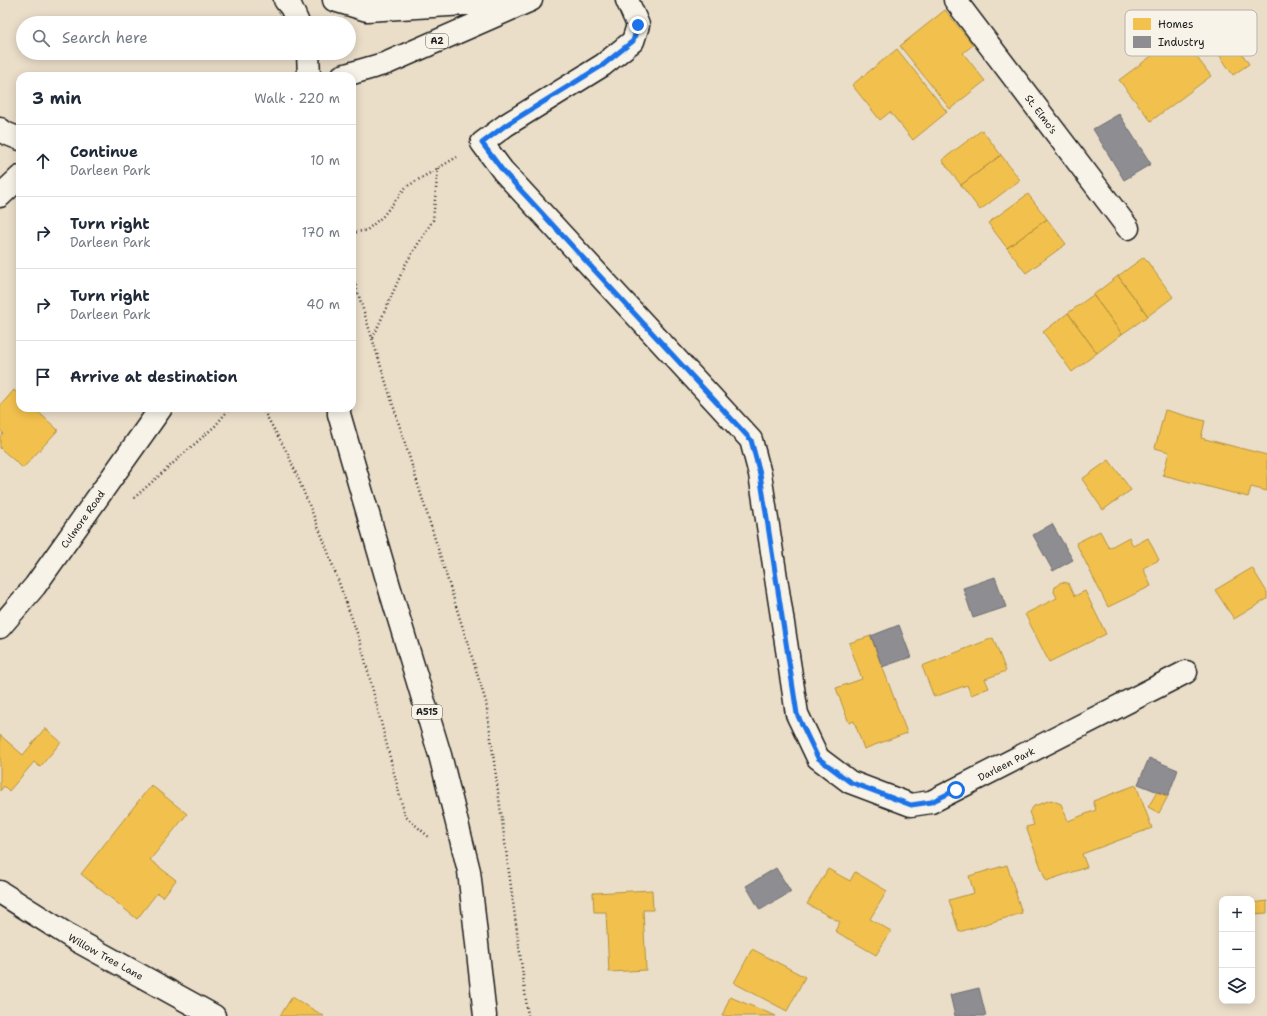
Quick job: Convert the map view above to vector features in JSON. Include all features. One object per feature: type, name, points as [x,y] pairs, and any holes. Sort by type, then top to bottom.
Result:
[{"type":"main road","points":[[285,0],[291,7],[295,16]]},
{"type":"main road","name":"A2","points":[[334,0],[367,10],[530,0]]},
{"type":"main road","name":"A2","points":[[356,72],[387,63],[530,0]]},
{"type":"main road","points":[[482,143],[506,125],[603,65],[633,41],[638,25],[627,0]]},
{"type":"main road","name":"St. Elmo's","points":[[955,0],[1128,228]]},
{"type":"main road","points":[[308,60],[309,72]]},
{"type":"main road","points":[[0,129],[5,133],[16,137]]},
{"type":"main road","name":"Darleen Park","points":[[482,143],[503,171],[751,440],[760,474],[797,714],[818,758],[850,782],[911,805],[931,802],[1186,672]]},
{"type":"main road","points":[[0,196],[16,181]]},
{"type":"main road","name":"Culmore Road","points":[[0,627],[35,586],[158,412]]},
{"type":"main road","name":"A515","points":[[338,412],[440,755],[469,871],[485,1016]]},
{"type":"main road","name":"Willow Tree Lane","points":[[0,892],[76,940],[214,1016]]},
{"type":"path","points":[[356,232],[367,230],[383,216],[406,187],[482,143]]},
{"type":"path","points":[[372,339],[405,265],[433,220],[438,168]]},
{"type":"path","points":[[356,287],[486,702],[528,1016]]},
{"type":"path","points":[[132,500],[215,426],[227,412]]},
{"type":"path","points":[[264,412],[291,461],[324,541],[355,629],[405,816],[434,841]]},
{"type":"building: Homes","points":[[945,10],[973,45],[963,53],[985,81],[950,109],[900,46]]},
{"type":"building: Homes","points":[[897,49],[947,112],[913,140],[890,112],[880,120],[852,85]]},
{"type":"building: Homes","points":[[1152,56],[1196,56],[1211,76],[1151,121],[1119,80]]},
{"type":"building: Homes","points":[[1220,56],[1244,56],[1249,64],[1233,75]]},
{"type":"building: Homes","points":[[982,130],[1001,155],[961,185],[942,160]]},
{"type":"building: Homes","points":[[1001,155],[1020,180],[980,210],[961,185]]},
{"type":"building: Homes","points":[[1028,194],[1047,219],[1007,248],[988,223]]},
{"type":"building: Homes","points":[[1047,219],[1066,244],[1026,273],[1007,248]]},
{"type":"building: Homes","points":[[1144,257],[1173,297],[1148,316],[1118,276]]},
{"type":"building: Homes","points":[[1118,276],[1148,316],[1122,334],[1093,295]]},
{"type":"building: Homes","points":[[1093,295],[1122,334],[1097,353],[1068,313]]},
{"type":"building: Homes","points":[[1068,313],[1097,353],[1072,372],[1043,332]]},
{"type":"building: Homes","points":[[14,390],[16,392],[16,412],[38,412],[58,430],[23,468],[0,448],[0,437],[3,433],[0,430],[0,406]]},
{"type":"building: Homes","points":[[1165,410],[1205,421],[1201,438],[1267,455],[1267,491],[1251,487],[1248,497],[1163,475],[1169,452],[1155,448]]},
{"type":"building: Homes","points":[[1109,460],[1131,490],[1103,510],[1082,479]]},
{"type":"building: Homes","points":[[1100,531],[1109,548],[1129,537],[1133,546],[1148,538],[1159,560],[1143,568],[1151,586],[1108,607],[1076,543]]},
{"type":"building: Homes","points":[[1252,568],[1267,592],[1267,599],[1234,619],[1215,590]]},
{"type":"building: Homes","points":[[1061,582],[1068,583],[1075,596],[1085,591],[1106,634],[1049,662],[1025,614],[1057,598],[1054,592],[1055,587]]},
{"type":"building: Homes","points":[[871,636],[907,733],[864,749],[854,721],[849,723],[836,688],[862,679],[849,643]]},
{"type":"building: Homes","points":[[993,638],[1006,671],[985,679],[989,688],[971,695],[967,685],[934,697],[922,666]]},
{"type":"building: Homes","points":[[45,728],[61,742],[40,767],[34,762],[9,791],[4,786],[0,791],[0,735],[23,755]]},
{"type":"building: Homes","points":[[151,785],[187,814],[150,860],[176,880],[163,897],[157,893],[137,919],[81,874]]},
{"type":"building: Homes","points":[[1136,785],[1152,828],[1082,854],[1087,867],[1046,881],[1026,827],[1034,825],[1029,812],[1034,806],[1051,800],[1061,804],[1068,821],[1096,810],[1093,801]]},
{"type":"building: Homes","points":[[1157,792],[1168,796],[1159,813],[1148,807]]},
{"type":"building: Homes","points":[[1007,865],[1022,913],[959,932],[949,900],[974,893],[969,876]]},
{"type":"building: Homes","points":[[828,869],[850,881],[855,872],[887,891],[870,919],[891,931],[876,955],[835,931],[840,922],[807,904]]},
{"type":"building: Homes","points":[[652,890],[653,910],[643,910],[646,970],[609,972],[606,912],[594,912],[593,893]]},
{"type":"building: Homes","points":[[1267,901],[1267,913],[1255,914],[1255,903]]},
{"type":"building: Homes","points":[[752,949],[805,977],[787,1011],[734,983]]},
{"type":"building: Homes","points":[[292,997],[324,1016],[280,1016]]},
{"type":"building: Homes","points":[[730,997],[776,1016],[722,1016]]},
{"type":"building: Industry","points":[[1119,114],[1151,164],[1124,180],[1093,129]]},
{"type":"building: Industry","points":[[1052,524],[1073,560],[1053,571],[1033,535]]},
{"type":"building: Industry","points":[[995,577],[1006,607],[973,618],[963,588]]},
{"type":"building: Industry","points":[[899,625],[911,657],[882,667],[871,636]]},
{"type":"building: Industry","points":[[1149,758],[1178,770],[1168,796],[1138,784]]},
{"type":"building: Industry","points":[[776,868],[791,892],[760,910],[746,886]]},
{"type":"building: Industry","points":[[979,988],[986,1016],[955,1016],[950,995]]},
{"type":"route","points":[[638,25],[633,41],[603,65],[506,125],[482,143],[503,171],[751,440],[760,474],[797,714],[818,758],[850,782],[911,805],[931,802],[956,790]]}]
